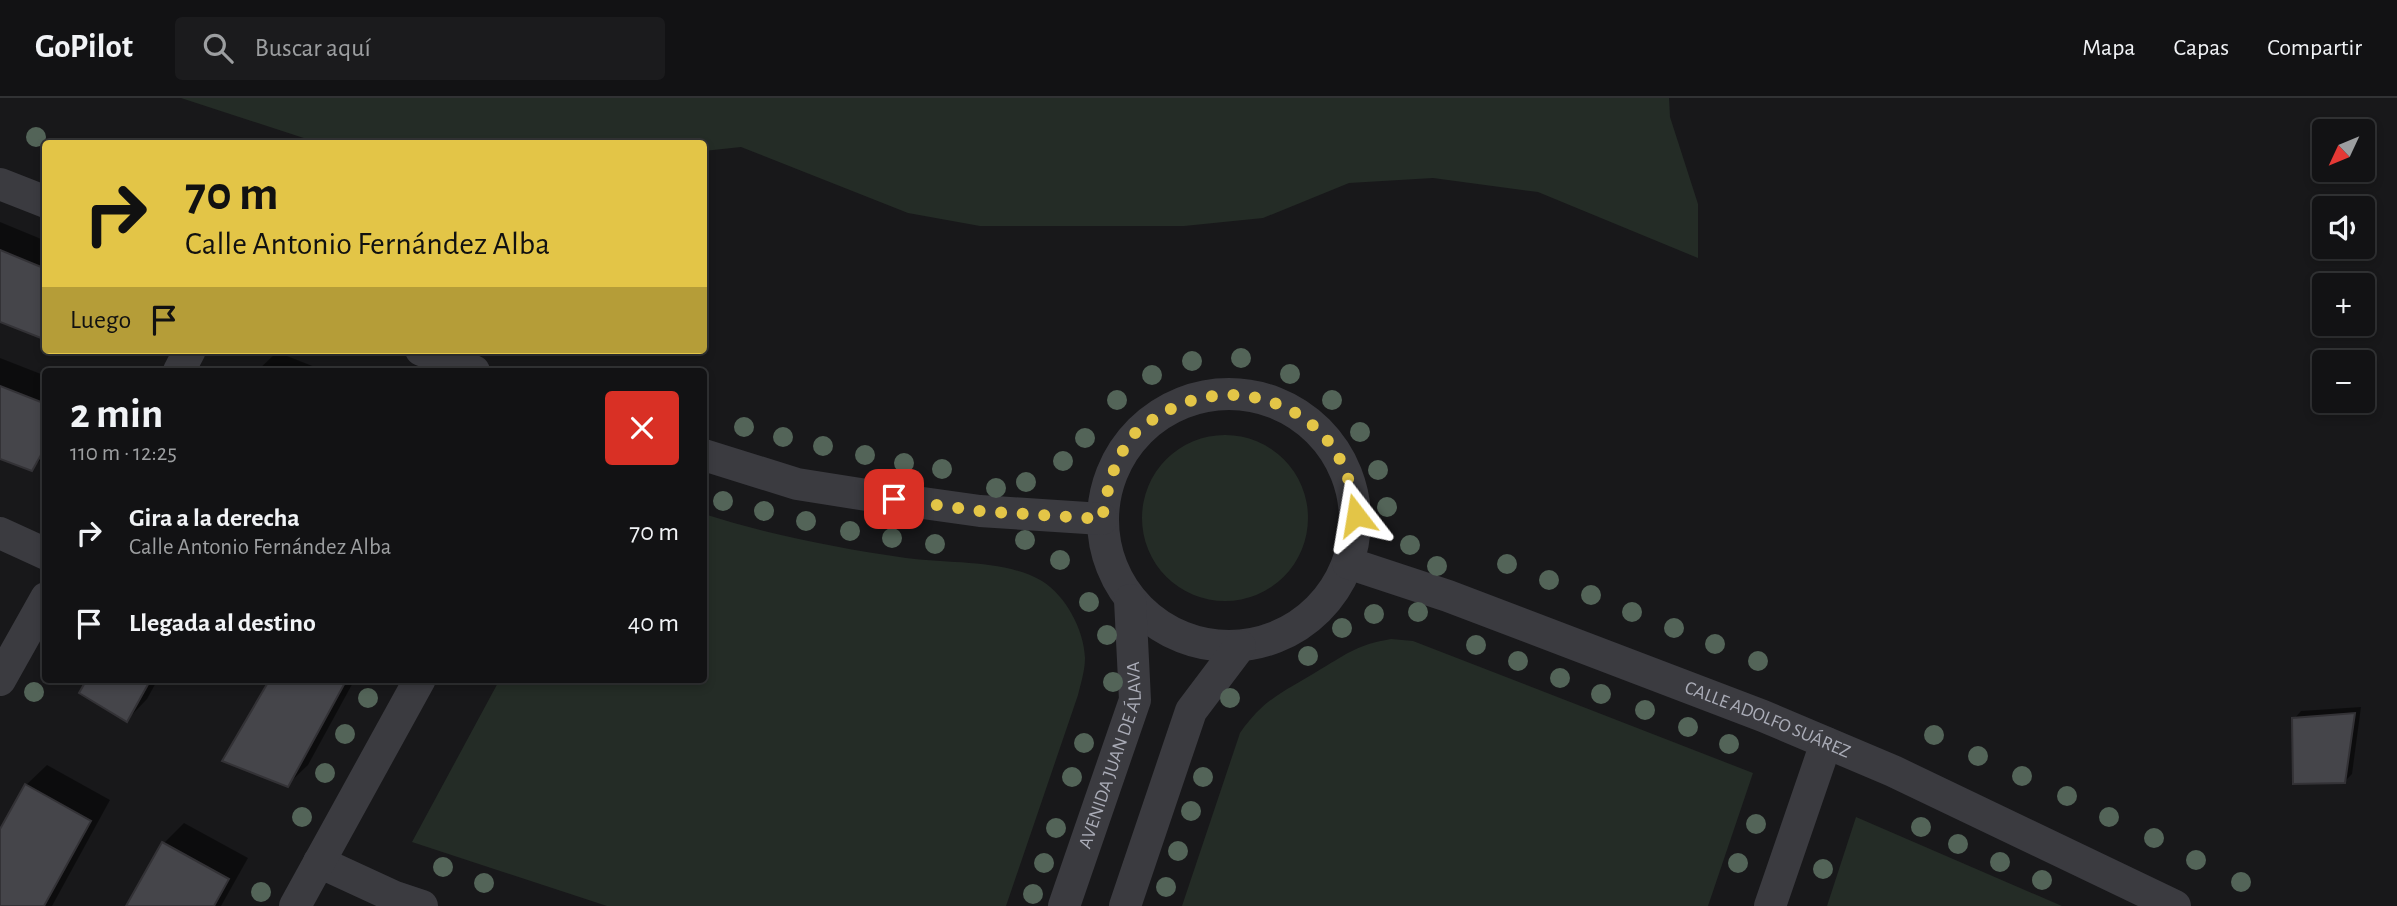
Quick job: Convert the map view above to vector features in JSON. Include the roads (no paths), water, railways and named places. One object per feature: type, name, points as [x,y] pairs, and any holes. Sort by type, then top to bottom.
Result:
[{"type":"street","points":[[0,184],[42,200]]},
{"type":"street","points":[[431,354],[466,368]]},
{"type":"street","points":[[1227,393],[1275,401],[1316,427],[1344,467],[1356,515],[1348,563],[1331,595],[1306,621],[1275,638],[1240,646],[1179,637],[1130,600],[1109,561],[1102,519],[1111,470],[1138,430],[1179,402],[1227,393]]},
{"type":"street","points":[[707,456],[797,484],[980,511],[1102,519]]},
{"type":"street","points":[[0,533],[42,552]]},
{"type":"street","name":"CALLE ADOLFO SUÁREZ","points":[[1348,563],[1466,603],[1826,743],[1988,815],[2175,906]]},
{"type":"street","name":"AVENIDA JUAN DE ÁLAVA","points":[[1064,906],[1135,700],[1130,600]]},
{"type":"street","points":[[0,680],[42,605]]},
{"type":"street","points":[[1125,906],[1191,711],[1240,646]]},
{"type":"street","points":[[295,906],[417,683]]},
{"type":"street","points":[[1770,906],[1826,743]]},
{"type":"street","points":[[319,862],[395,897],[422,906]]}]
